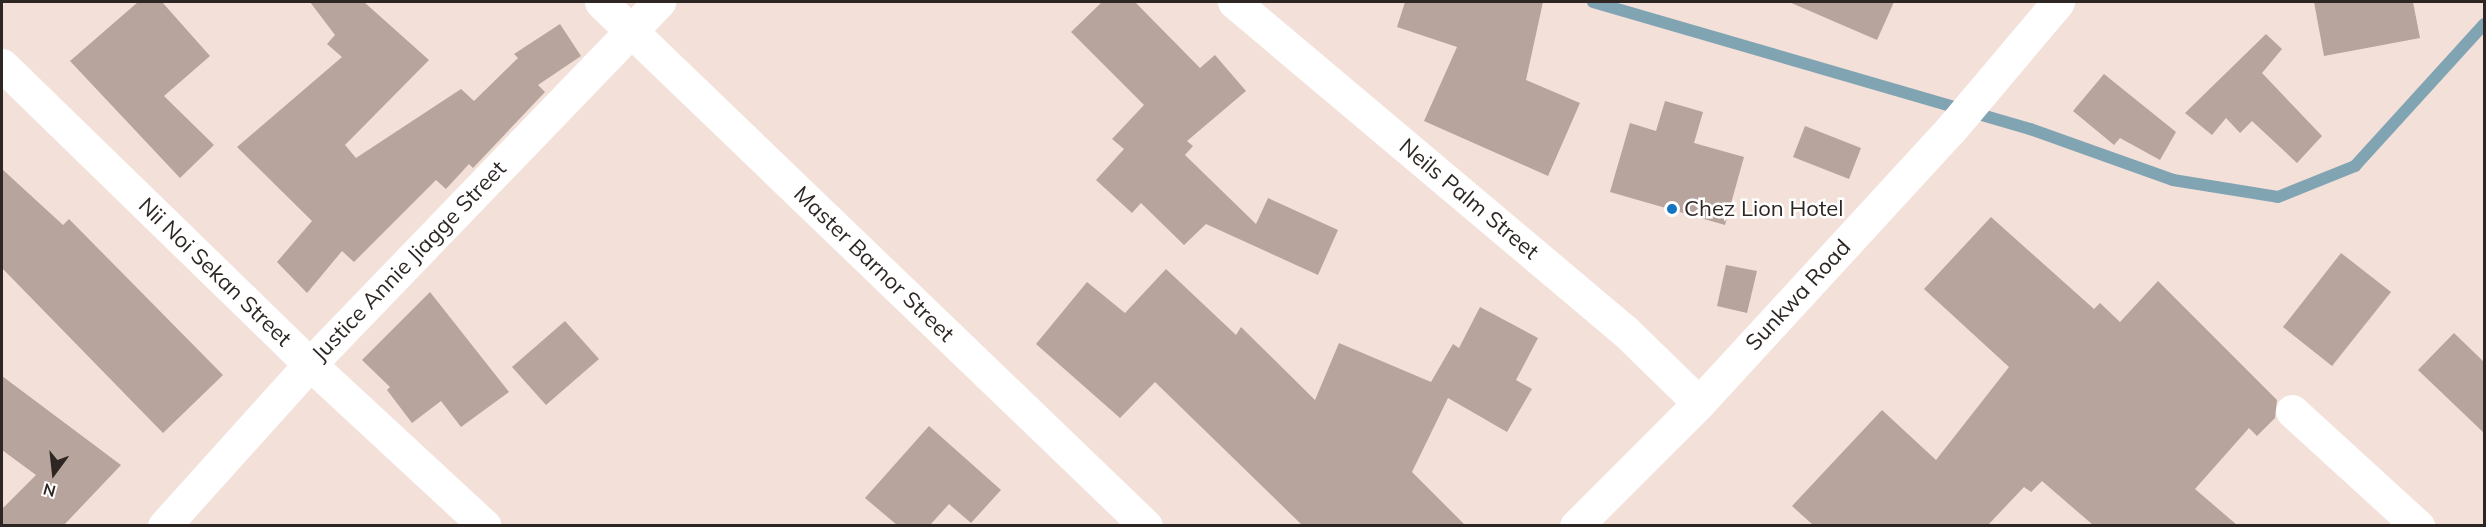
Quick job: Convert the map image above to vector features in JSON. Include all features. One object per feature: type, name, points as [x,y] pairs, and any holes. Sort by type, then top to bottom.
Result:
[{"type":"street","name":"Master Barnor Street","points":[[601,2],[633,30],[1146,525]]},
{"type":"street","name":"Justice Annie Jiagge Street","points":[[164,525],[310,364],[659,2]]},
{"type":"street","name":"Neils Palm Street","points":[[1234,2],[1624,331],[1699,403]]},
{"type":"street","name":"Sunkwa Road","points":[[1576,525],[1699,403],[1951,129],[2058,2]]},
{"type":"street","name":"Nii Noi Sekan Street","points":[[2,65],[310,364],[485,525]]},
{"type":"street","points":[[2292,411],[2418,525]]},
{"type":"building","points":[[138,2],[162,2],[210,56],[164,96],[214,145],[180,178],[70,61]]},
{"type":"building","points":[[310,2],[364,2],[429,60],[345,145],[356,158],[461,89],[474,101],[518,58],[514,54],[560,24],[581,56],[538,85],[545,92],[473,168],[469,164],[446,189],[436,180],[354,262],[342,251],[307,293],[277,262],[312,221],[237,147],[342,57],[327,44],[335,35]]},
{"type":"building","points":[[1102,2],[1135,2],[1200,68],[1215,55],[1246,91],[1187,141],[1193,146],[1185,155],[1256,224],[1268,198],[1338,230],[1318,275],[1206,224],[1184,245],[1141,203],[1132,213],[1096,180],[1124,149],[1112,139],[1144,105],[1071,32]]},
{"type":"building","points":[[1405,2],[1543,2],[1526,80],[1580,103],[1548,176],[1424,121],[1457,47],[1397,27]]},
{"type":"building","points":[[1789,2],[1894,2],[1877,40]]},
{"type":"building","points":[[2314,2],[2413,2],[2420,38],[2324,56]]},
{"type":"building","points":[[2266,34],[2282,49],[2262,73],[2322,136],[2297,163],[2252,121],[2240,133],[2226,118],[2212,135],[2185,113]]},
{"type":"building","points":[[2104,74],[2176,132],[2160,160],[2120,138],[2114,145],[2073,111]]},
{"type":"building","points":[[1665,101],[1703,112],[1694,143],[1744,157],[1725,225],[1610,192],[1630,123],[1656,131]]},
{"type":"building","points":[[1805,126],[1861,148],[1849,179],[1793,157]]},
{"type":"building","points":[[2,169],[63,225],[69,219],[223,375],[163,433],[2,268]]},
{"type":"building","points":[[1991,217],[2094,309],[2100,303],[2120,322],[2158,281],[2277,400],[2275,418],[2257,436],[2249,428],[2195,489],[2237,525],[2093,525],[2042,481],[2031,492],[2024,487],[1988,525],[1813,525],[1792,506],[1882,410],[1936,460],[2009,367],[1924,289]]},
{"type":"building","points":[[2341,253],[2391,292],[2332,366],[2283,327]]},
{"type":"building","points":[[1726,265],[1757,271],[1747,313],[1717,306]]},
{"type":"building","points":[[1166,269],[1236,335],[1241,327],[1315,400],[1339,343],[1431,382],[1453,344],[1459,348],[1480,307],[1538,338],[1516,380],[1532,389],[1507,432],[1448,398],[1412,472],[1465,525],[1302,525],[1155,382],[1120,418],[1036,344],[1087,282],[1125,313]]},
{"type":"building","points":[[430,292],[509,392],[461,427],[441,401],[412,423],[387,390],[390,387],[362,360]]},
{"type":"building","points":[[565,321],[599,359],[546,405],[512,367]]},
{"type":"building","points":[[2454,333],[2484,362],[2484,433],[2418,370]]},
{"type":"building","points":[[2,376],[121,465],[64,525],[2,525],[2,509],[36,475],[2,450]]},
{"type":"building","points":[[929,426],[1001,490],[971,523],[949,504],[930,525],[897,525],[865,498]]},
{"type":"waterway","points":[[1593,2],[2030,129],[2173,180],[2278,197],[2355,166],[2484,24]]},
{"type":"place","name":"Chez Lion Hotel","points":[[1672,209]]}]
